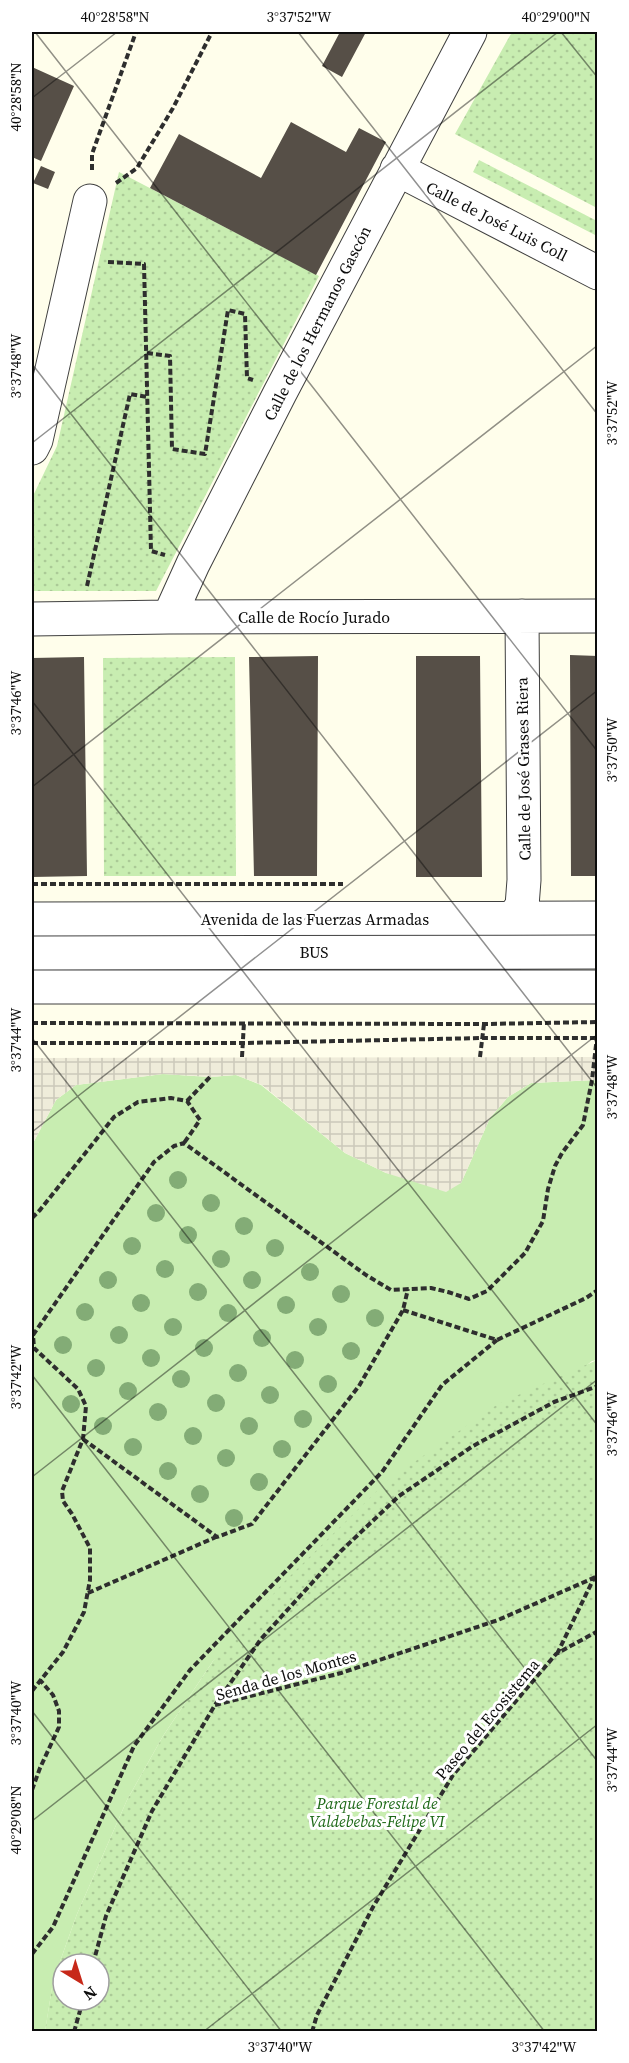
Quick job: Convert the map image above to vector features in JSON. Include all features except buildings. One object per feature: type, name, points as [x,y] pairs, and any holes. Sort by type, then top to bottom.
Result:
[{"type":"street","name":"Calle de los Hermanos Gascón","points":[[169,617],[192,564],[470,32]]},
{"type":"street","name":"Calle de José Luis Coll","points":[[397,168],[597,273]]},
{"type":"street","points":[[32,448],[36,440],[90,201]]},
{"type":"street","name":"Calle de José Grases Riera","points":[[513,918],[522,906],[524,880],[522,616]]},
{"type":"street","name":"Calle de Rocío Jurado","points":[[32,620],[169,617],[597,616]]},
{"type":"street","name":"Avenida de las Fuerzas Armadas","points":[[32,919],[597,918]]},
{"type":"street","name":"BUS","points":[[32,953],[597,952]]},
{"type":"street","points":[[32,987],[597,987]]},
{"type":"path","points":[[90,201],[92,154],[136,32]]},
{"type":"path","points":[[137,168],[173,108],[212,32]]},
{"type":"path","points":[[103,262],[144,264],[151,550]]},
{"type":"path","points":[[147,353],[170,356],[172,449],[205,454],[228,310],[246,314],[247,378]]},
{"type":"path","points":[[83,619],[86,591],[130,394],[148,397]]},
{"type":"path","points":[[32,884],[354,885]]},
{"type":"path","points":[[32,1023],[597,1022]]},
{"type":"path","points":[[243,1058],[244,1023]]},
{"type":"path","points":[[480,1057],[484,1024]]},
{"type":"path","points":[[184,1143],[366,1275],[391,1290],[431,1288],[469,1299],[487,1291],[525,1253],[543,1221],[548,1190],[555,1167],[562,1153],[583,1125],[592,1080],[597,1028]]},
{"type":"path","points":[[32,1043],[243,1043],[597,1038]]},
{"type":"path","points":[[188,1101],[210,1077]]},
{"type":"path","points":[[32,1218],[54,1194],[114,1117],[138,1102],[171,1098],[188,1101],[200,1120],[184,1143],[174,1146],[154,1162],[33,1335],[34,1348],[78,1389],[86,1406],[83,1439],[62,1491],[63,1501],[90,1548],[90,1580],[84,1612],[63,1653],[32,1691]]},
{"type":"path","points":[[88,1593],[252,1524],[359,1386],[403,1310],[408,1289]]},
{"type":"path","points":[[32,1954],[53,1927],[134,1746],[190,1670],[382,1472],[442,1385],[496,1340],[586,1298],[597,1290]]},
{"type":"path","points":[[403,1310],[496,1340]]},
{"type":"path","points":[[215,1705],[261,1639],[341,1551],[399,1496],[472,1446],[554,1402],[597,1386]]},
{"type":"path","points":[[83,1439],[217,1537]]},
{"type":"path","points":[[556,1654],[596,1577]]},
{"type":"path","name":"Senda de los Montes","points":[[96,1952],[106,1916],[152,1811],[215,1705],[341,1673],[498,1620],[596,1577]]},
{"type":"path","name":"Paseo del Ecosistema","points":[[312,2031],[317,2015],[373,1907],[453,1775],[556,1654],[597,1631]]},
{"type":"path","points":[[32,1790],[60,1727],[59,1711],[53,1695],[40,1680]]},
{"type":"path","points":[[74,2031],[80,2012]]},
{"type":"green space","points":[[512,32],[597,32],[597,208],[455,134]]},
{"type":"green space","points":[[479,160],[597,221],[597,236],[473,172]]},
{"type":"green space","points":[[119,172],[319,276],[156,591],[32,591],[32,498],[57,446]]},
{"type":"green space","points":[[235,657],[236,876],[104,876],[103,658]]},
{"type":"green space","points":[[163,1074],[210,1077],[236,1075],[261,1085],[345,1153],[386,1173],[461,1183],[490,1118],[508,1097],[531,1083],[597,1080],[597,1360],[592,1361],[213,1661],[163,1736],[127,1800],[77,1914],[63,1952],[51,1952],[51,1994],[45,2032],[32,2031],[32,1145],[56,1100],[76,1085]]},
{"type":"green space","name":"Parque Forestal de Valdebebas-Felipe VI","points":[[597,1360],[597,2031],[45,2031],[51,1994],[51,2012],[111,2012],[111,1952],[63,1952],[77,1914],[127,1800],[163,1736],[213,1661],[285,1581],[387,1481],[498,1404]]},
{"type":"shaded area","points":[[597,1057],[597,1080],[531,1083],[508,1097],[490,1118],[461,1183],[446,1192],[386,1173],[345,1153],[262,1085],[236,1075],[210,1077],[163,1074],[76,1085],[56,1100],[32,1145],[32,1058]]}]
